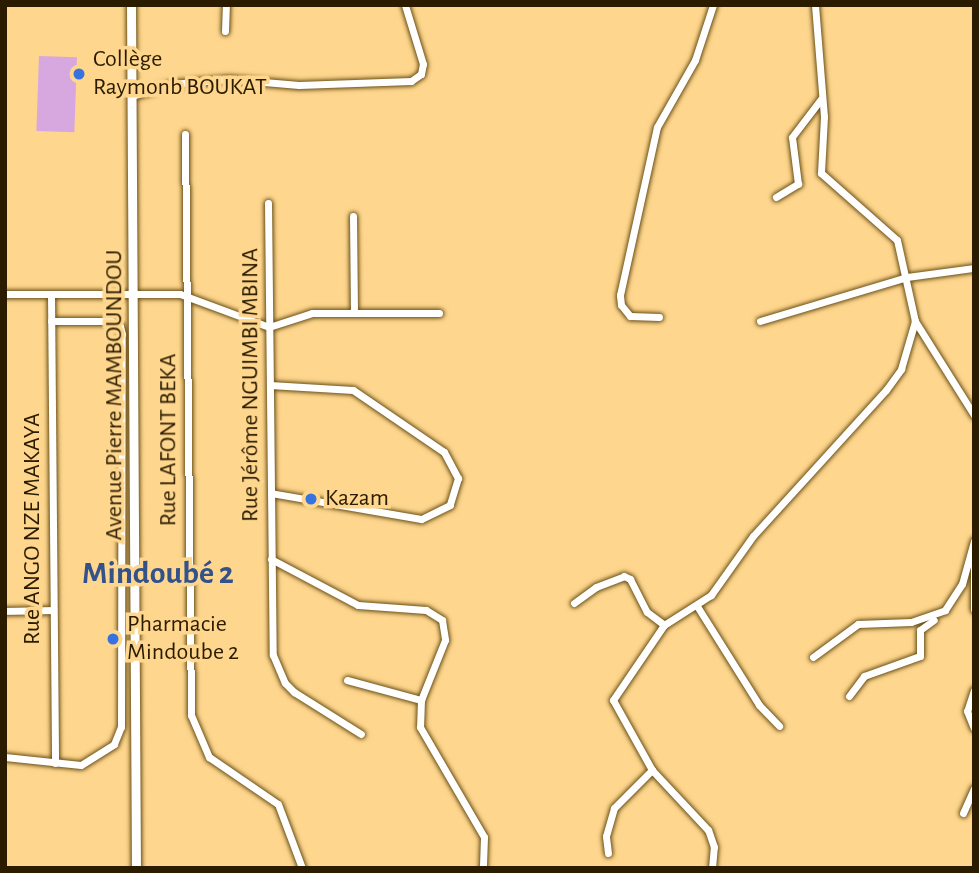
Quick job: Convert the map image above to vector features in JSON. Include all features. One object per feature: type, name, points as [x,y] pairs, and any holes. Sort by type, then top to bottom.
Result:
[{"type":"street","name":"Avenue Pierre MAMBOUNDOU","points":[[131,5],[136,868]]},
{"type":"street","points":[[225,31],[226,5]]},
{"type":"street","points":[[132,96],[172,84],[229,79],[293,85],[411,81],[421,75],[423,64],[405,5]]},
{"type":"street","points":[[659,317],[630,316],[621,305],[620,295],[657,127],[695,60],[713,5]]},
{"type":"street","points":[[815,5],[822,99],[821,173],[897,240],[915,321],[974,415]]},
{"type":"street","points":[[776,197],[798,184],[792,137],[822,99]]},
{"type":"street","name":"Rue LAFONT BEKA","points":[[185,134],[191,715],[209,757],[278,804],[302,868]]},
{"type":"street","name":"Rue Jérôme NGUIMBI MBINA","points":[[268,203],[272,643],[279,673],[294,692],[361,734]]},
{"type":"street","points":[[353,216],[354,313]]},
{"type":"street","points":[[760,321],[907,277],[974,268]]},
{"type":"street","points":[[5,294],[188,295],[269,327],[312,313],[439,313]]},
{"type":"street","name":"Rue ANGO NZE MAKAYA","points":[[51,295],[55,764]]},
{"type":"street","points":[[5,757],[55,764],[90,761],[114,744],[121,727],[122,343],[117,322],[51,321]]},
{"type":"street","points":[[712,868],[715,846],[708,830],[652,770],[613,700],[664,625],[697,606],[896,378],[915,321]]},
{"type":"street","points":[[270,385],[353,390],[444,452],[458,478],[450,505],[421,519],[271,493]]},
{"type":"street","points":[[849,696],[864,676],[920,656],[920,630],[957,595],[974,541]]},
{"type":"street","points":[[974,557],[974,609]]},
{"type":"street","points":[[271,559],[358,605],[426,610],[442,620],[445,640],[421,700],[419,719],[424,737],[485,841],[482,868]]},
{"type":"street","points":[[574,603],[596,587],[624,576],[631,579],[647,612],[664,625]]},
{"type":"street","points":[[697,606],[759,705],[779,726]]},
{"type":"street","points":[[5,611],[52,610]]},
{"type":"street","points":[[813,657],[858,624],[935,616]]},
{"type":"street","points":[[347,680],[421,700]]},
{"type":"street","points":[[974,690],[967,711],[974,729]]},
{"type":"street","points":[[608,853],[606,836],[614,808],[652,770]]},
{"type":"street","points":[[963,813],[974,788]]},
{"type":"shaded area","points":[[39,56],[77,57],[74,132],[36,131]]},
{"type":"place","name":"Collège Raymonb BOUKAT","points":[[79,74]]},
{"type":"place","name":"Kazam","points":[[311,499]]},
{"type":"place","name":"Pharmacie Mindoube 2","points":[[113,639]]},
{"type":"district","name":"Mindoubé 2","points":[[158,573]]}]
